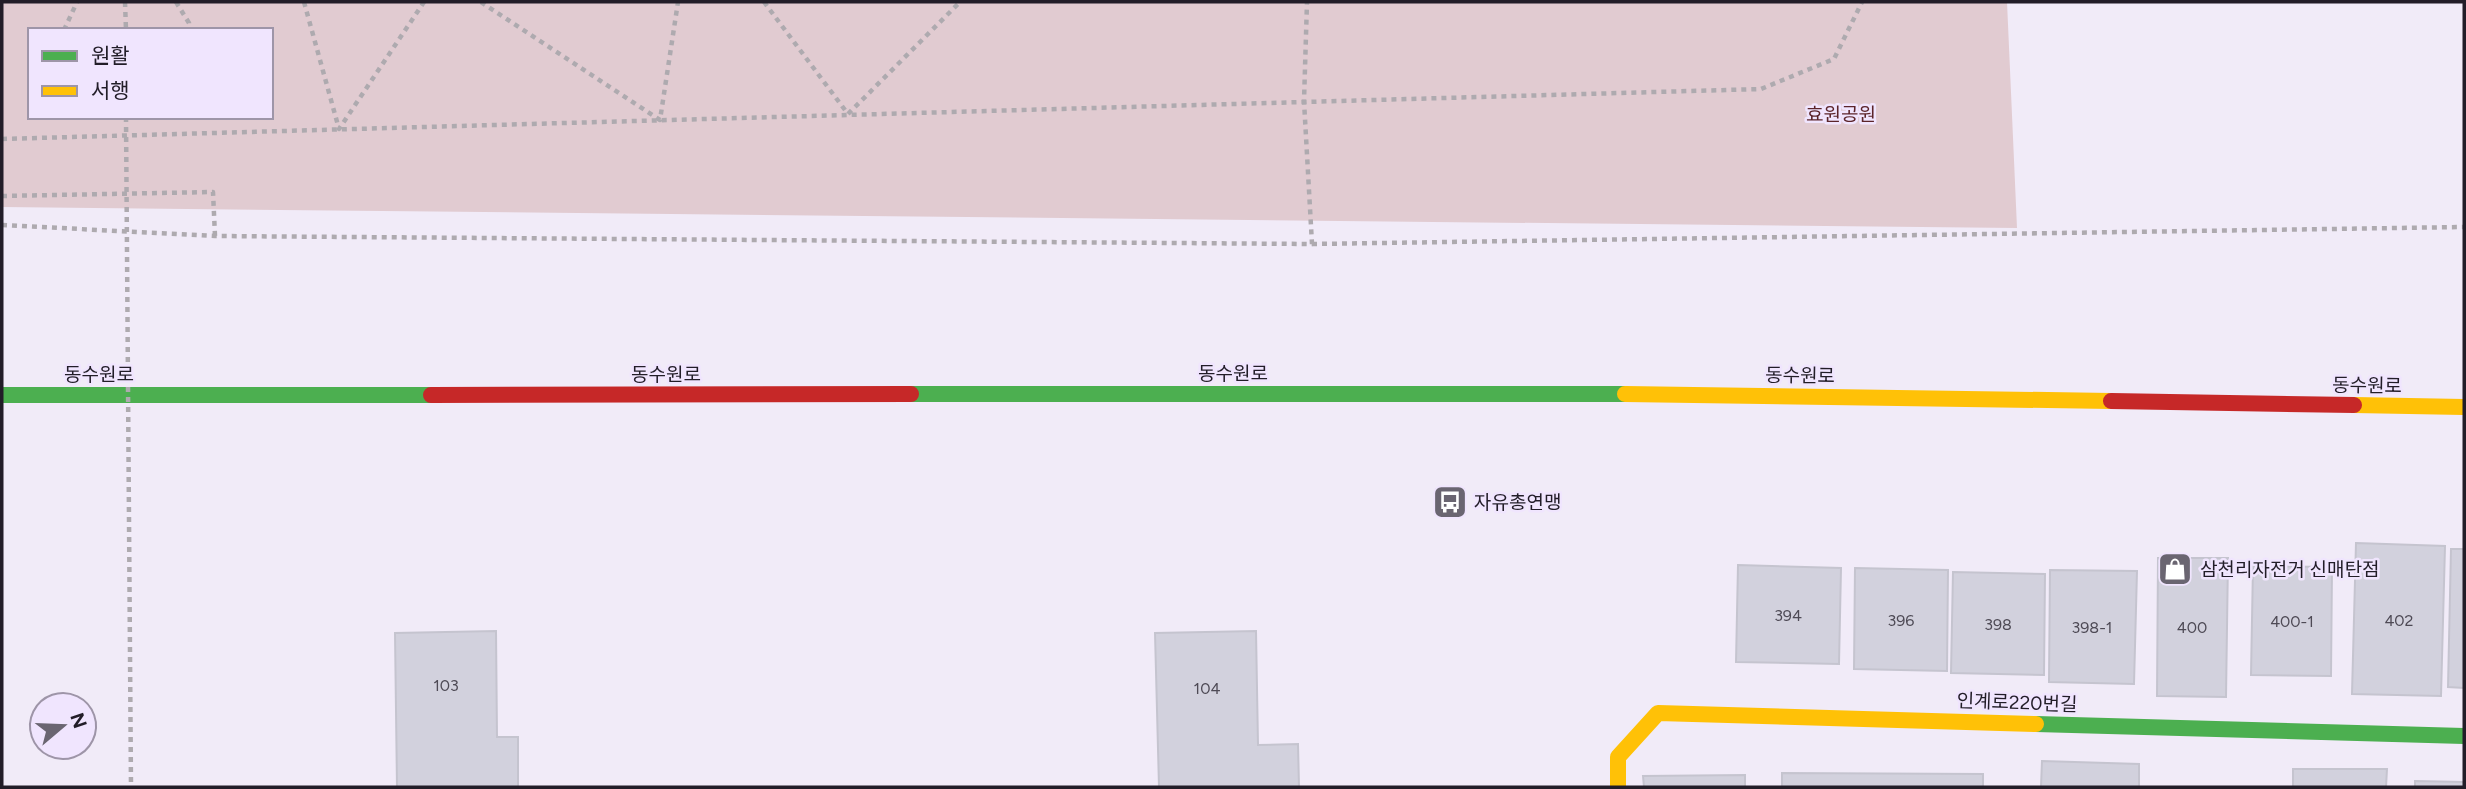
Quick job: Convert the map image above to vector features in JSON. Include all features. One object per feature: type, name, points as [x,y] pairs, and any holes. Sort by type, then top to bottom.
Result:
[{"type":"main road","name":"동수원로","points":[[2,395],[1645,394],[2464,407]]},
{"type":"main road","name":"인계로220번길","points":[[1618,787],[1618,757],[1658,713],[2464,736]]},
{"type":"path","points":[[65,28],[77,2]]},
{"type":"path","points":[[125,2],[126,28]]},
{"type":"path","points":[[176,2],[188,28]]},
{"type":"path","points":[[304,2],[339,129]]},
{"type":"path","points":[[339,129],[424,2]]},
{"type":"path","points":[[481,2],[660,120]]},
{"type":"path","points":[[660,120],[678,2]]},
{"type":"path","points":[[764,2],[848,114]]},
{"type":"path","points":[[848,114],[960,2]]},
{"type":"path","points":[[1307,2],[1304,102],[1312,244]]},
{"type":"path","points":[[2,139],[1761,89],[1834,59],[1862,2]]},
{"type":"path","points":[[126,119],[131,787]]},
{"type":"path","points":[[2,196],[213,192],[215,236]]},
{"type":"path","points":[[2,225],[215,236],[1312,244],[2464,227]]},
{"type":"green space","name":"효원공원","points":[[2,2],[2007,2],[2017,228],[2,207]]},
{"type":"building","points":[[2356,543],[2445,546],[2441,696],[2352,694]]},
{"type":"building","points":[[2451,549],[2464,549],[2464,688],[2448,687]]},
{"type":"building","points":[[2158,558],[2228,558],[2226,697],[2157,696]]},
{"type":"building","points":[[1738,565],[1841,568],[1839,664],[1736,662]]},
{"type":"building","points":[[2253,566],[2332,567],[2331,676],[2251,675]]},
{"type":"building","points":[[1855,568],[1948,570],[1947,671],[1854,669]]},
{"type":"building","points":[[2050,570],[2137,571],[2134,684],[2049,682]]},
{"type":"building","points":[[1953,572],[2045,574],[2044,675],[1951,673]]},
{"type":"building","points":[[496,631],[497,737],[518,737],[518,787],[397,787],[395,633]]},
{"type":"building","points":[[1256,631],[1258,745],[1298,744],[1299,787],[1159,787],[1155,633]]},
{"type":"building","points":[[2042,761],[2139,764],[2139,787],[2041,787]]},
{"type":"building","points":[[2293,769],[2387,769],[2386,787],[2293,787]]},
{"type":"building","points":[[1782,773],[1983,774],[1983,787],[1782,787]]},
{"type":"building","points":[[1745,775],[1745,787],[1644,787],[1643,776]]},
{"type":"building","points":[[2415,781],[2464,782],[2464,787],[2415,787]]},
{"type":"traffic: fast","points":[[911,394],[1625,394]]},
{"type":"traffic: fast","points":[[2,395],[431,395]]},
{"type":"traffic: fast","points":[[2036,724],[2464,736]]},
{"type":"traffic: slow","points":[[1625,394],[2111,401]]},
{"type":"traffic: slow","points":[[2354,405],[2464,407]]},
{"type":"traffic: slow","points":[[1618,787],[1618,757],[1658,713],[2036,724]]},
{"type":"traffic: jam","points":[[431,395],[911,394]]},
{"type":"traffic: jam","points":[[2111,401],[2354,405]]},
{"type":"place","name":"자유총연맹","points":[[1450,502]]},
{"type":"place","name":"삼천리자전거 신매탄점","points":[[2175,569]]}]
